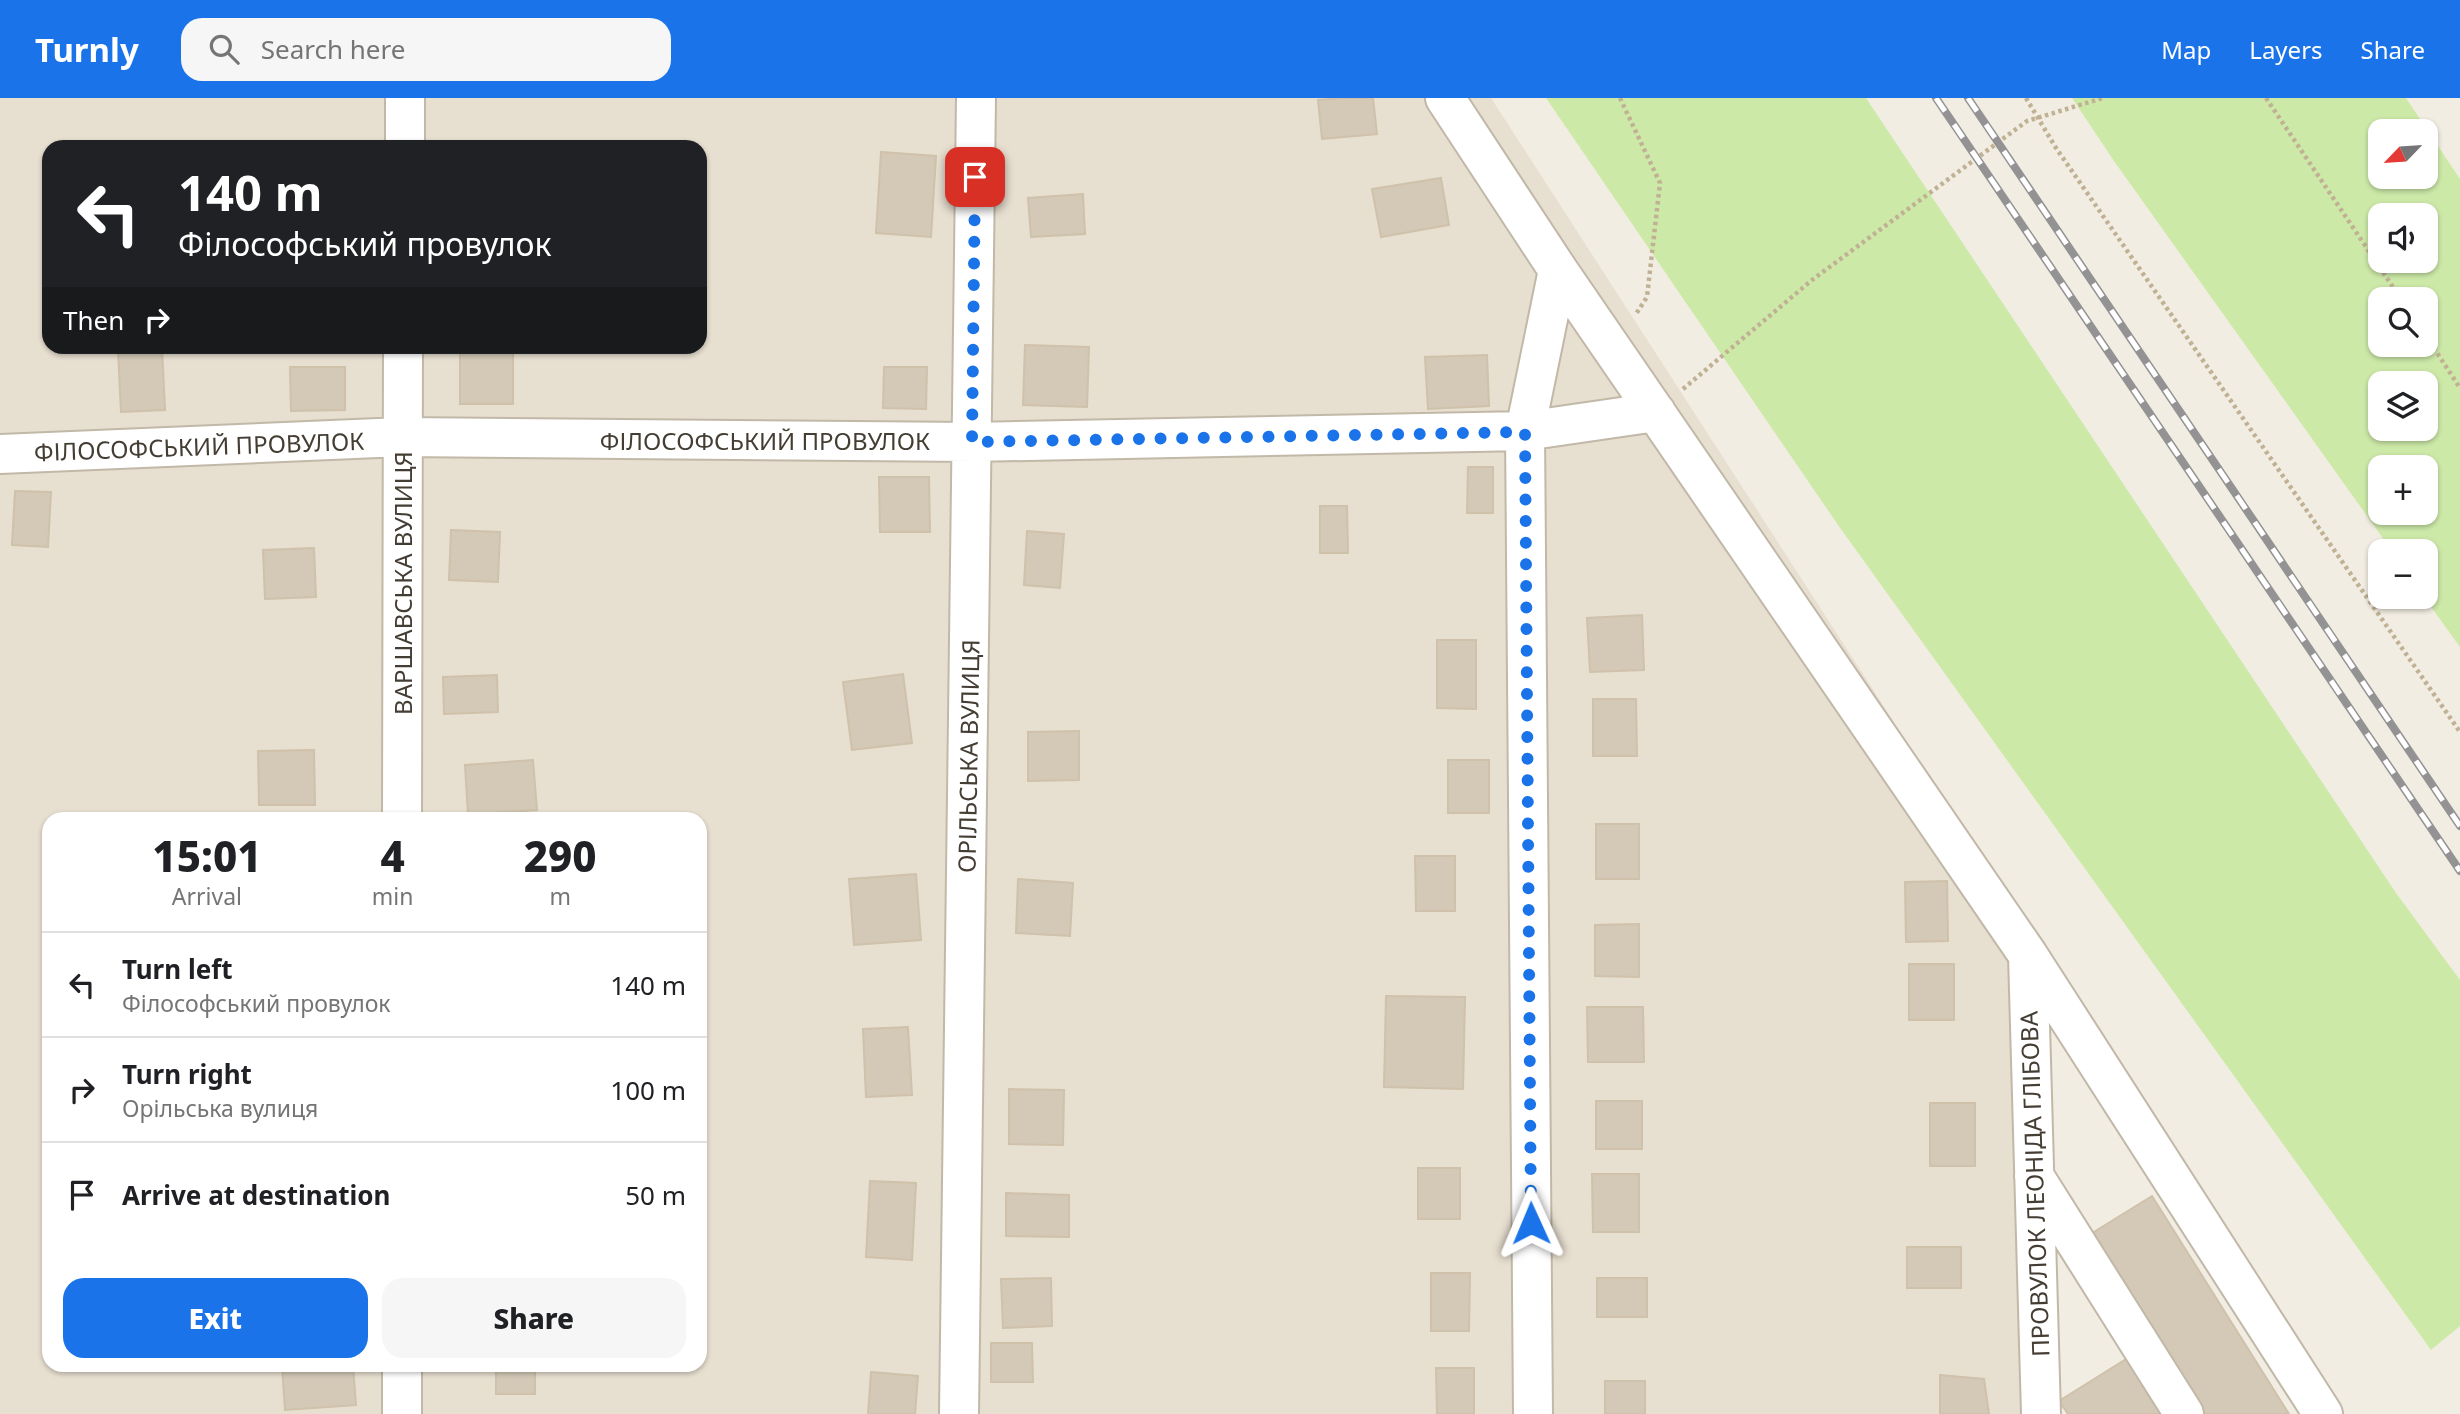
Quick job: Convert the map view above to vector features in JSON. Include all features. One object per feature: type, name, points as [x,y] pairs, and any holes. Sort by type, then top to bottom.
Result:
[{"type":"street","points":[[405,98],[405,140]]},
{"type":"street","name":"ОРІЛЬСЬКА ВУЛИЦЯ","points":[[959,1414],[976,98]]},
{"type":"street","points":[[1445,98],[1558,270],[2028,955],[2323,1414]]},
{"type":"street","points":[[1533,1414],[1525,432],[1558,270]]},
{"type":"street","name":"ВАРШАВСЬКА ВУЛИЦЯ","points":[[402,812],[403,354]]},
{"type":"street","name":"ФІЛОСОФСЬКИЙ ПРОВУЛОК","points":[[0,454],[402,437],[972,442],[1525,432],[1656,412]]},
{"type":"street","name":"ПРОВУЛОК ЛЕОНІДА ГЛІБОВА","points":[[2028,955],[2044,1408]]},
{"type":"street","points":[[2034,1175],[2184,1414]]},
{"type":"street","points":[[402,1372],[402,1414]]},
{"type":"path","points":[[1613,350],[1647,297],[1660,183],[1620,98]]},
{"type":"path","points":[[2026,98],[2072,171],[2460,732]]},
{"type":"path","points":[[1656,412],[1812,280],[2027,121],[2103,98]]},
{"type":"path","points":[[2266,98],[2393,287]]},
{"type":"path","points":[[2438,354],[2460,388]]},
{"type":"shaded area","points":[[0,98],[1491,98],[2038,945],[2056,1414],[0,1414]]},
{"type":"green space","points":[[1546,98],[1866,98],[2396,893],[2460,980],[2460,1326],[2431,1350],[1838,525]]},
{"type":"green space","points":[[2072,98],[2406,98],[2420,119],[2368,119],[2368,189],[2438,189],[2438,146],[2460,179],[2460,647],[2433,609],[2438,609],[2438,539],[2383,539],[2373,525],[2438,525],[2438,455],[2368,455],[2368,517]]},
{"type":"building","points":[[1373,98],[1377,134],[1322,139],[1318,100]]},
{"type":"building","points":[[881,152],[936,156],[931,237],[876,233]]},
{"type":"building","points":[[1441,178],[1449,225],[1381,237],[1372,189]]},
{"type":"building","points":[[1083,194],[1085,234],[1031,237],[1028,198]]},
{"type":"building","points":[[1025,345],[1089,347],[1087,407],[1023,405]]},
{"type":"building","points":[[118,354],[162,354],[165,410],[121,412]]},
{"type":"building","points":[[460,354],[513,354],[513,404],[460,404]]},
{"type":"building","points":[[1487,355],[1489,406],[1428,409],[1425,357]]},
{"type":"building","points":[[290,367],[345,367],[345,410],[291,411]]},
{"type":"building","points":[[884,367],[927,367],[926,409],[883,408]]},
{"type":"building","points":[[1468,467],[1493,467],[1493,513],[1467,513]]},
{"type":"building","points":[[879,477],[929,477],[930,532],[880,532]]},
{"type":"building","points":[[15,491],[51,492],[48,547],[12,545]]},
{"type":"building","points":[[1320,506],[1347,506],[1348,553],[1320,553]]},
{"type":"building","points":[[451,530],[500,532],[498,582],[449,580]]},
{"type":"building","points":[[1027,531],[1064,534],[1060,588],[1024,585]]},
{"type":"building","points":[[314,548],[316,597],[265,599],[263,550]]},
{"type":"building","points":[[1642,615],[1644,670],[1590,672],[1587,618]]},
{"type":"building","points":[[1437,640],[1476,640],[1476,709],[1437,708]]},
{"type":"building","points":[[903,674],[912,743],[852,750],[843,682]]},
{"type":"building","points":[[497,675],[498,712],[444,714],[443,677]]},
{"type":"building","points":[[1593,699],[1636,699],[1637,756],[1593,756]]},
{"type":"building","points":[[1079,731],[1079,780],[1028,781],[1028,732]]},
{"type":"building","points":[[314,750],[315,805],[259,805],[258,751]]},
{"type":"building","points":[[533,760],[537,810],[468,812],[465,765]]},
{"type":"building","points":[[1448,760],[1489,760],[1489,813],[1448,813]]},
{"type":"building","points":[[1596,824],[1639,824],[1639,879],[1596,879]]},
{"type":"building","points":[[1415,856],[1455,856],[1455,911],[1416,911]]},
{"type":"building","points":[[916,874],[921,940],[854,945],[849,879]]},
{"type":"building","points":[[1018,879],[1073,883],[1070,936],[1016,933]]},
{"type":"building","points":[[1947,881],[1948,941],[1906,942],[1905,882]]},
{"type":"building","points":[[1639,924],[1639,977],[1595,976],[1595,925]]},
{"type":"building","points":[[1909,964],[1954,964],[1954,1020],[1909,1020]]},
{"type":"building","points":[[1386,996],[1465,997],[1463,1089],[1384,1087]]},
{"type":"building","points":[[1587,1007],[1643,1007],[1644,1062],[1588,1062]]},
{"type":"building","points":[[908,1027],[912,1095],[866,1097],[863,1029]]},
{"type":"building","points":[[1009,1089],[1064,1090],[1063,1145],[1009,1144]]},
{"type":"building","points":[[1596,1101],[1642,1101],[1642,1149],[1596,1149]]},
{"type":"building","points":[[1930,1103],[1975,1103],[1975,1166],[1930,1166]]},
{"type":"building","points":[[1418,1168],[1460,1168],[1460,1219],[1418,1219]]},
{"type":"building","points":[[1592,1174],[1639,1174],[1639,1232],[1593,1232]]},
{"type":"building","points":[[870,1181],[916,1183],[912,1260],[866,1257]]},
{"type":"building","points":[[1006,1193],[1069,1195],[1069,1237],[1006,1236]]},
{"type":"building","points":[[2152,1196],[2289,1414],[2201,1414],[2089,1235]]},
{"type":"building","points":[[1907,1247],[1961,1247],[1961,1288],[1907,1288]]},
{"type":"building","points":[[1431,1273],[1470,1273],[1469,1331],[1431,1331]]},
{"type":"building","points":[[1051,1278],[1052,1326],[1003,1328],[1001,1279]]},
{"type":"building","points":[[1597,1278],[1647,1278],[1647,1317],[1597,1317]]},
{"type":"building","points":[[991,1343],[1032,1343],[1033,1382],[991,1382]]},
{"type":"building","points":[[2136,1353],[2174,1414],[2068,1414],[2059,1401]]},
{"type":"building","points":[[1436,1368],[1474,1368],[1474,1414],[1437,1414]]},
{"type":"building","points":[[282,1372],[354,1372],[356,1405],[285,1410]]},
{"type":"building","points":[[496,1372],[535,1372],[535,1394],[496,1394]]},
{"type":"building","points":[[871,1372],[918,1376],[915,1414],[868,1414]]},
{"type":"building","points":[[1940,1375],[1984,1379],[1989,1414],[1940,1414]]},
{"type":"building","points":[[1605,1381],[1645,1381],[1645,1414],[1605,1414]]},
{"type":"railway","points":[[1936,98],[2460,871]]},
{"type":"railway","points":[[1968,98],[2460,826]]},
{"type":"route","points":[[975,177],[972,442],[1525,432],[1531,1223]]}]
